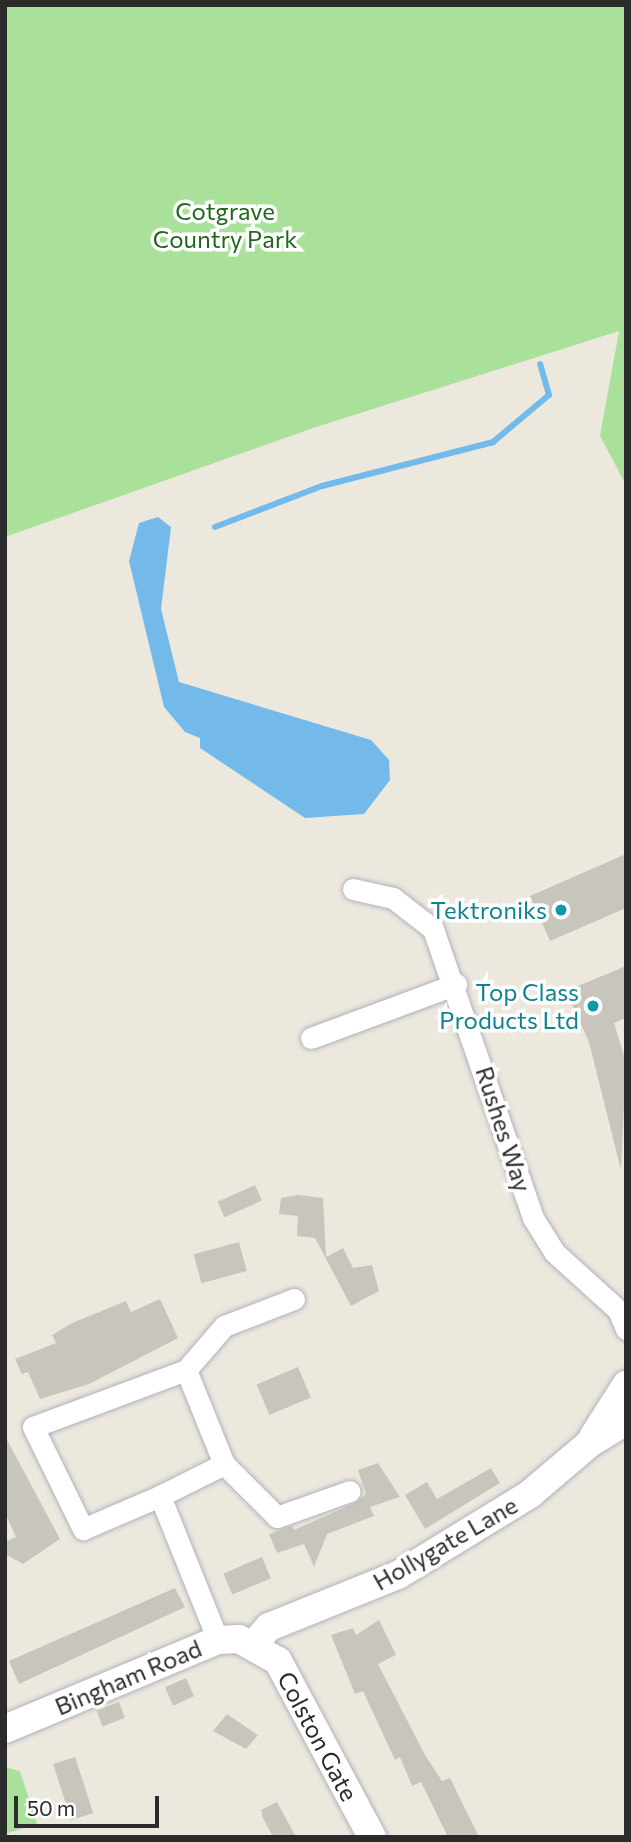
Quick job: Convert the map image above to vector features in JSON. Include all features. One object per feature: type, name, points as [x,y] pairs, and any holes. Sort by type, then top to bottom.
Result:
[{"type":"street","name":"Rushes Way","points":[[353,890],[393,898],[433,929],[456,984],[533,1218],[554,1252],[623,1317]]},
{"type":"street","points":[[311,1038],[456,984]]},
{"type":"street","points":[[224,1464],[160,1496],[83,1529],[33,1427],[186,1370],[224,1326],[293,1299]]},
{"type":"street","points":[[186,1370],[224,1464],[277,1517],[350,1491]]},
{"type":"street","name":"Hollygate Lane","points":[[590,1443],[626,1385]]},
{"type":"street","name":"Hollygate Lane","points":[[254,1644],[269,1626],[398,1575],[530,1494],[590,1443],[626,1422]]},
{"type":"street","points":[[160,1496],[218,1640]]},
{"type":"street","name":"Bingham Road","points":[[5,1729],[218,1640],[254,1644]]},
{"type":"street","name":"Colston Gate","points":[[254,1644],[288,1676],[372,1837]]},
{"type":"green space","name":"Cotgrave Country Park","points":[[5,5],[626,5],[626,485],[600,436],[619,331],[313,428],[5,537]]},
{"type":"green space","points":[[5,1767],[20,1771],[37,1824],[5,1834]]},
{"type":"water","points":[[158,517],[171,527],[161,609],[179,682],[371,740],[389,760],[390,780],[364,814],[305,818],[200,748],[200,738],[185,732],[164,707],[129,561],[139,523]]},
{"type":"building","points":[[626,854],[626,908],[550,941],[530,896]]},
{"type":"building","points":[[626,966],[626,1018],[614,1023],[626,1062],[621,1170],[589,1042],[566,991]]},
{"type":"building","points":[[255,1185],[262,1201],[224,1217],[218,1202]]},
{"type":"building","points":[[298,1195],[323,1198],[326,1257],[343,1248],[353,1268],[372,1265],[379,1291],[351,1306],[315,1238],[297,1236],[298,1216],[279,1214],[281,1198]]},
{"type":"building","points":[[239,1242],[247,1271],[201,1283],[194,1254]]},
{"type":"building","points":[[160,1299],[178,1338],[89,1384],[40,1399],[28,1372],[22,1374],[15,1359],[56,1343],[52,1335],[72,1323],[126,1301],[131,1312]]},
{"type":"building","points":[[298,1367],[311,1397],[269,1415],[257,1385]]},
{"type":"building","points":[[5,1436],[60,1539],[23,1564],[5,1554],[5,1542],[16,1537],[5,1513]]},
{"type":"building","points":[[378,1463],[400,1497],[370,1507],[374,1516],[327,1534],[314,1567],[304,1544],[277,1553],[269,1534],[292,1526],[294,1530],[355,1503],[366,1494],[358,1470]]},
{"type":"building","points":[[491,1468],[500,1483],[425,1529],[405,1495],[427,1482],[437,1499]]},
{"type":"building","points":[[262,1557],[271,1578],[232,1595],[223,1573]]},
{"type":"building","points":[[175,1588],[185,1607],[19,1684],[9,1661]]},
{"type":"building","points":[[379,1620],[396,1655],[378,1664],[425,1755],[442,1781],[450,1778],[479,1837],[448,1837],[421,1782],[412,1786],[400,1757],[395,1760],[363,1691],[355,1694],[331,1635],[353,1628],[356,1635]]},
{"type":"building","points":[[186,1678],[194,1696],[173,1706],[165,1687]]},
{"type":"building","points":[[119,1702],[125,1718],[103,1726],[97,1711]]},
{"type":"building","points":[[227,1714],[258,1735],[246,1749],[213,1731]]},
{"type":"building","points":[[75,1757],[93,1813],[71,1820],[53,1764]]},
{"type":"building","points":[[277,1802],[296,1837],[273,1837],[261,1810]]},
{"type":"waterway","points":[[215,527],[322,486],[493,442],[549,395],[540,364]]},
{"type":"place","name":"Tektroniks","points":[[561,910]]},
{"type":"place","name":"Top Class Products Ltd","points":[[593,1006]]}]
